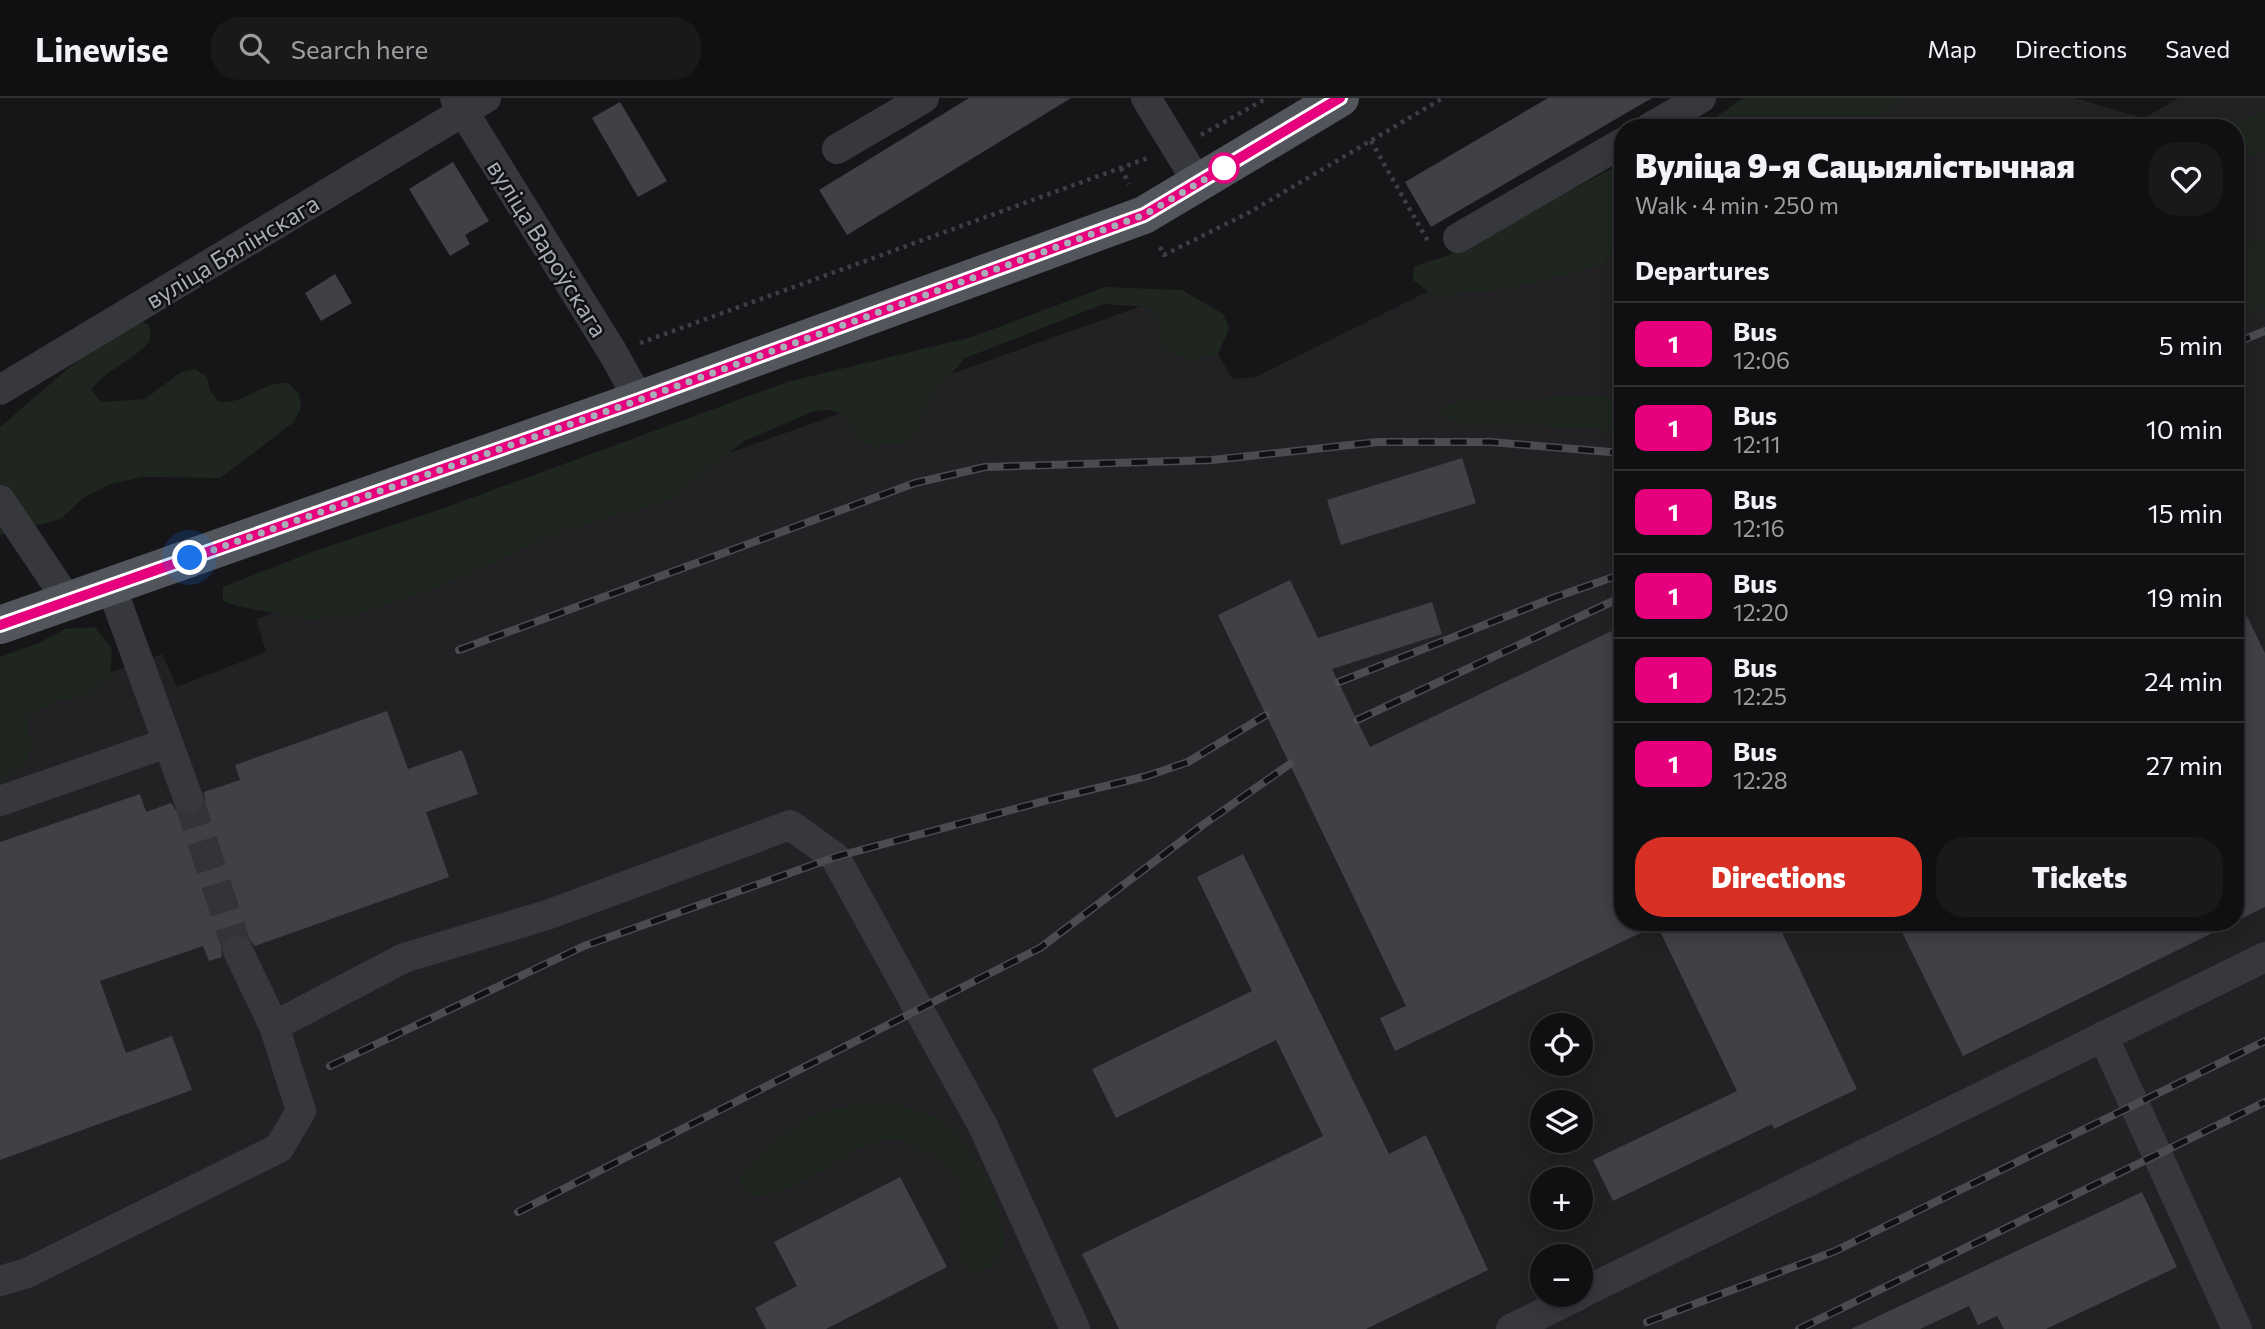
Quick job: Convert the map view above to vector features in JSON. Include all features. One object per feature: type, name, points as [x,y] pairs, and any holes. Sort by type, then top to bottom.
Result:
[{"type":"main road","points":[[0,625],[639,400],[1144,215],[1340,98]]},
{"type":"street","points":[[837,149],[923,98]]},
{"type":"street","points":[[1146,98],[1198,183]]},
{"type":"street","points":[[1665,119],[1701,98]]},
{"type":"street","name":"вуліца Вароўскага","points":[[468,103],[639,400]]},
{"type":"street","name":"вуліца Бялінскага","points":[[0,390],[468,103]]},
{"type":"street","points":[[1458,238],[1614,148]]},
{"type":"street","points":[[0,500],[68,601]]},
{"type":"street","points":[[111,586],[188,798]]},
{"type":"street","points":[[0,801],[167,743]]},
{"type":"street","points":[[274,1026],[404,958],[547,915],[790,825],[835,857],[983,1126],[1075,1329]]},
{"type":"street","points":[[5,1278],[27,1273],[279,1148],[301,1111],[274,1026],[238,951]]},
{"type":"street","points":[[1593,1289],[2265,957]]},
{"type":"street","points":[[2103,1036],[2234,1328]]},
{"type":"street","points":[[1518,1327],[1557,1307]]},
{"type":"path","points":[[613,353],[1178,148],[1268,98]]},
{"type":"path","points":[[1160,247],[1164,255],[1250,212],[1443,98]]},
{"type":"path","points":[[1371,141],[1430,246],[1458,238]]},
{"type":"path","points":[[1121,168],[1132,191]]},
{"type":"shaded area","points":[[1743,98],[1902,98],[1900,103],[1878,119],[1713,119]]},
{"type":"shaded area","points":[[1818,98],[2074,98],[2144,118],[2179,98],[2265,98],[2265,1329],[0,1329],[0,712],[162,654],[177,687],[266,652],[256,619],[449,553],[1144,305],[1187,305],[1233,379],[1256,377],[1614,199],[1614,931],[2244,931],[2244,119],[1776,119]]},
{"type":"shaded area","points":[[2265,111],[2265,153],[2244,159],[2244,119]]},
{"type":"shaded area","points":[[1614,167],[1614,249],[1602,265],[1509,289],[1433,296],[1413,280],[1414,266],[1447,256]]},
{"type":"shaded area","points":[[2265,238],[2265,308],[2244,314],[2244,244]]},
{"type":"shaded area","points":[[1105,287],[1182,290],[1223,314],[1229,328],[1218,355],[1189,360],[1162,346],[1159,317],[1147,307],[1104,304],[965,358],[935,392],[915,434],[902,443],[872,446],[858,441],[843,415],[829,410],[815,411],[746,440],[667,501],[565,530],[428,592],[355,614],[311,620],[223,601],[223,587],[320,549],[441,509],[787,382],[972,337]]},
{"type":"shaded area","points":[[137,318],[150,326],[150,341],[91,390],[101,402],[145,399],[181,372],[195,369],[207,377],[210,391],[219,402],[238,400],[269,386],[288,383],[299,394],[301,408],[294,422],[220,478],[142,477],[111,484],[83,498],[61,519],[0,535],[0,427],[111,332]]},
{"type":"shaded area","points":[[1614,397],[1614,431],[1524,425],[1462,425],[1436,410],[1468,399]]},
{"type":"shaded area","points":[[94,627],[112,648],[110,678],[85,696],[55,702],[26,716],[31,749],[29,755],[0,782],[0,657],[39,643],[65,629]]},
{"type":"shaded area","points":[[895,1103],[941,1120],[963,1141],[973,1156],[992,1192],[1003,1230],[1002,1246],[997,1260],[990,1267],[978,1271],[964,1268],[959,1254],[962,1209],[959,1179],[939,1157],[899,1139],[869,1143],[805,1181],[764,1195],[749,1195],[740,1183],[745,1169],[767,1147],[805,1119],[833,1108]]},
{"type":"building","points":[[969,98],[1071,98],[847,235],[819,190]]},
{"type":"building","points":[[1548,98],[1652,98],[1431,227],[1405,182]]},
{"type":"building","points":[[620,102],[667,181],[638,197],[592,118]]},
{"type":"building","points":[[453,162],[489,221],[465,235],[470,244],[450,256],[409,189]]},
{"type":"building","points":[[335,274],[352,303],[321,321],[305,293]]},
{"type":"building","points":[[1462,458],[1476,503],[1341,545],[1327,500]]},
{"type":"building","points":[[1290,580],[1318,638],[1432,602],[1442,634],[1332,669],[1370,747],[1614,630],[1614,931],[1645,931],[1395,1051],[1380,1018],[1406,1006],[1218,615]]},
{"type":"building","points":[[2244,610],[2265,653],[2265,907],[2244,918]]},
{"type":"building","points":[[387,711],[408,769],[462,750],[478,794],[426,812],[449,877],[255,946],[247,936],[231,935],[223,942],[222,957],[209,961],[203,946],[100,981],[126,1053],[172,1036],[192,1090],[0,1160],[0,842],[140,794],[146,812],[171,803],[177,812],[193,815],[202,809],[204,792],[240,780],[235,765]]},
{"type":"building","points":[[1243,854],[1389,1154],[1426,1135],[1488,1270],[1366,1329],[1119,1329],[1082,1254],[1323,1136],[1276,1040],[1116,1118],[1092,1069],[1252,991],[1197,877]]},
{"type":"building","points":[[1660,931],[1781,931],[1857,1089],[1774,1129],[1772,1124],[1613,1201],[1593,1160],[1737,1091]]},
{"type":"building","points":[[1901,931],[2217,931],[1963,1056]]},
{"type":"building","points":[[900,1177],[947,1267],[826,1329],[766,1329],[755,1308],[797,1286],[774,1242]]},
{"type":"building","points":[[2142,1192],[2177,1267],[2046,1329],[2004,1329],[1997,1316],[1978,1325],[1969,1306],[1920,1329],[1851,1329]]},
{"type":"tunnel","points":[[188,798],[238,951]]},
{"type":"railway","points":[[2244,339],[2265,331]]},
{"type":"railway","points":[[459,650],[915,483],[985,467],[1212,460],[1378,442],[1491,442],[1614,452]]},
{"type":"railway","points":[[1339,682],[1614,577]]},
{"type":"railway","points":[[1357,720],[1614,601]]},
{"type":"railway","points":[[330,1066],[584,946],[835,857],[1147,776],[1188,762],[1266,715]]},
{"type":"railway","points":[[518,1212],[1040,948],[1204,824],[1290,764]]},
{"type":"railway","points":[[1647,1322],[1833,1252],[2265,1041]]},
{"type":"railway","points":[[1799,1329],[2265,1102]]},
{"type":"bus line","name":"1","points":[[0,625],[639,400],[1144,215],[1340,98]]},
{"type":"route","points":[[190,558],[639,400],[1144,215],[1224,168]]}]
